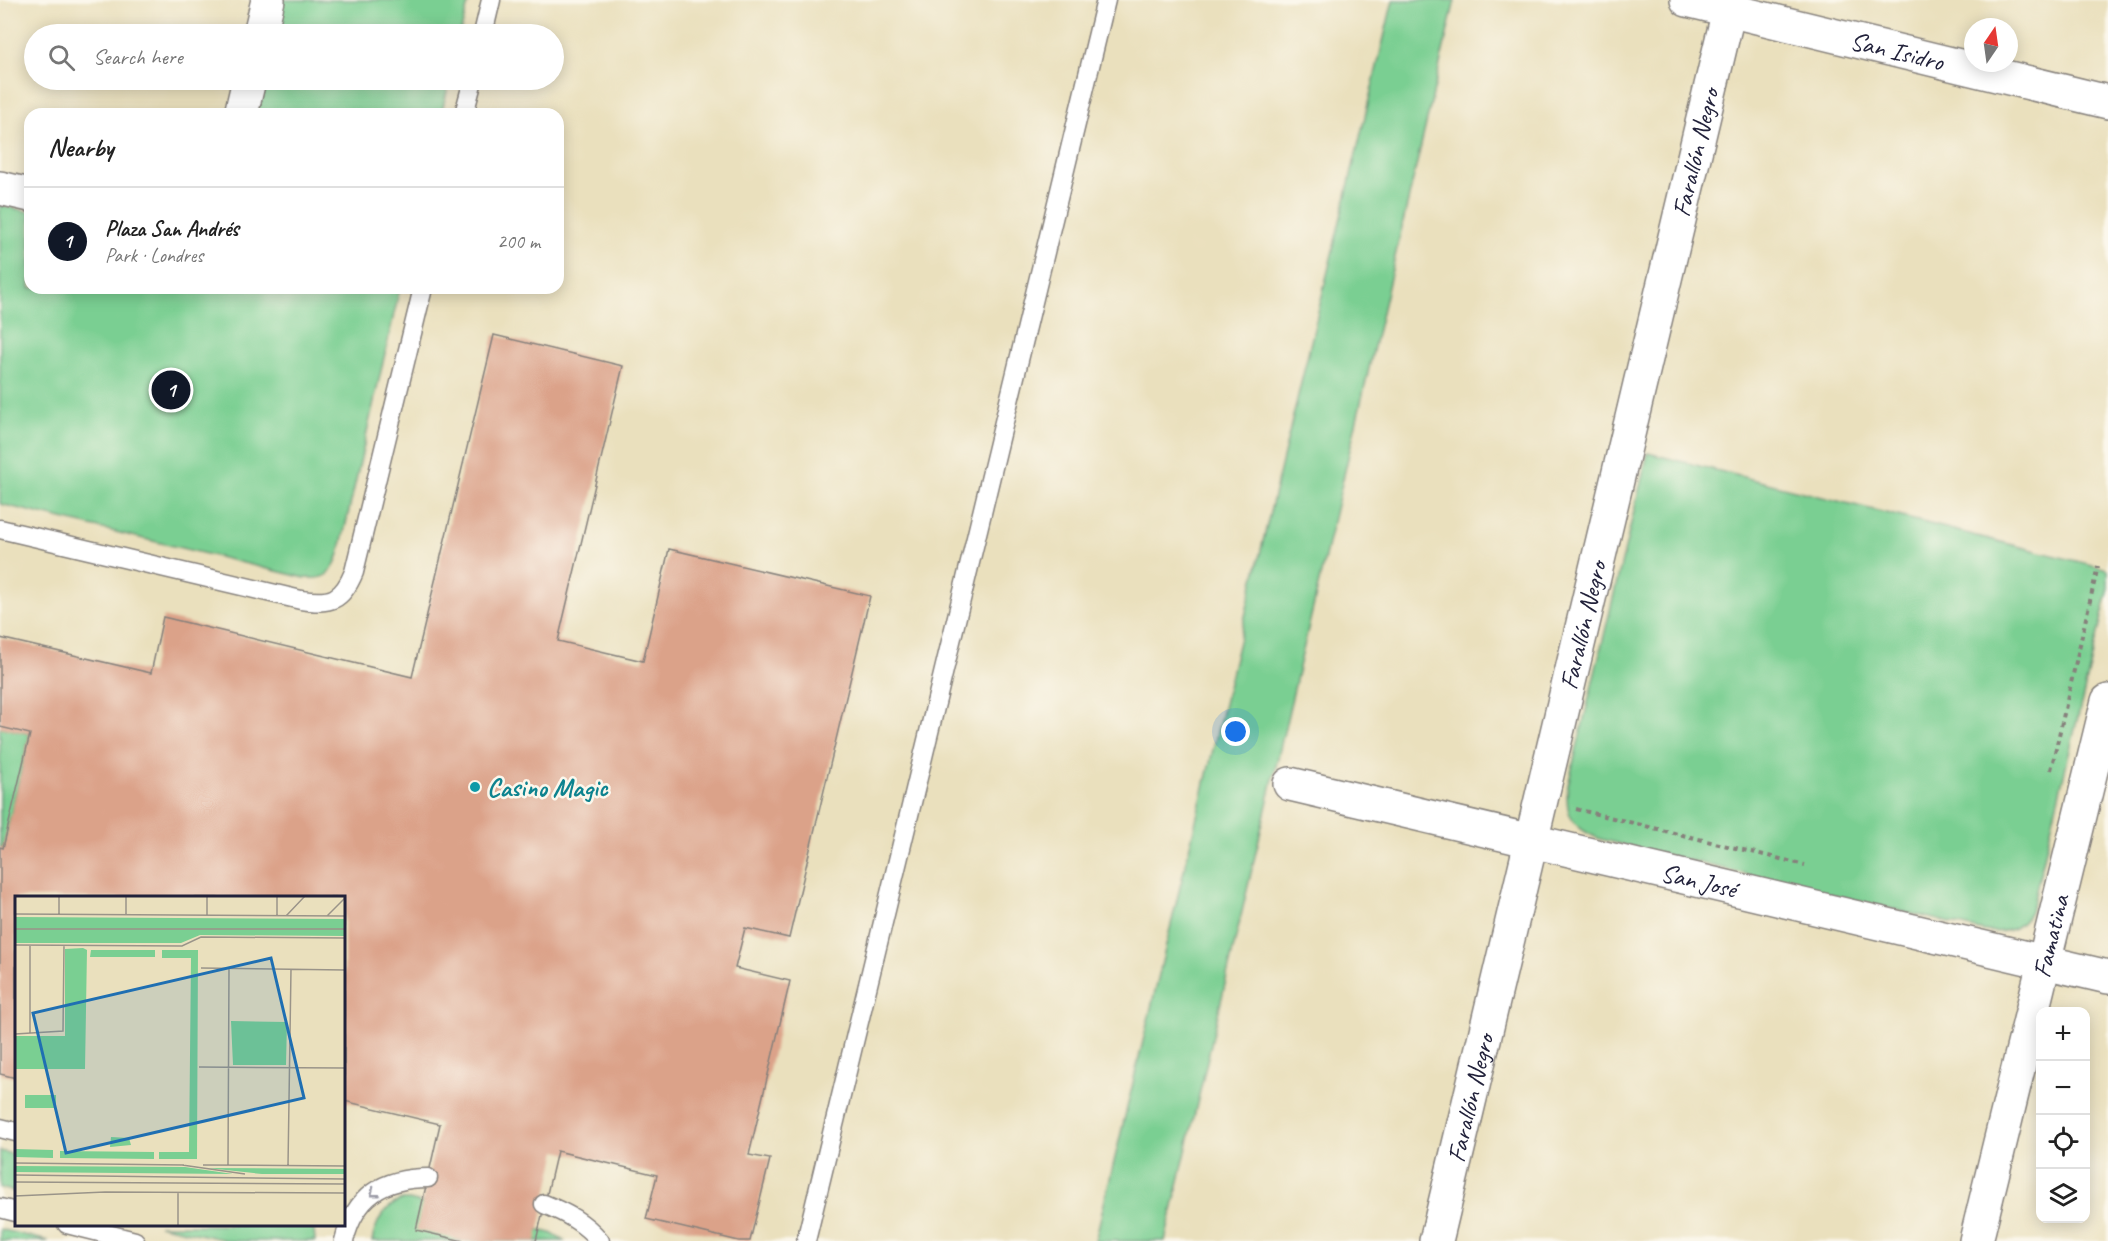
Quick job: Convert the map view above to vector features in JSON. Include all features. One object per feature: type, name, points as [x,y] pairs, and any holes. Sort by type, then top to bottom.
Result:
[{"type":"street","points":[[262,24],[268,0]]},
{"type":"street","name":"San Isidro","points":[[1687,0],[2108,102]]},
{"type":"street","name":"Farallón Negro","points":[[1436,1241],[1729,10]]},
{"type":"street","points":[[242,108],[247,90]]},
{"type":"street","points":[[0,188],[24,194]]},
{"type":"street","name":"Famatina","points":[[1976,1241],[2108,701]]},
{"type":"street","name":"San José","points":[[1290,784],[2108,977]]},
{"type":"lane","points":[[485,24],[491,0]]},
{"type":"lane","points":[[806,1241],[1106,0]]},
{"type":"lane","points":[[465,108],[470,90]]},
{"type":"lane","points":[[0,529],[301,600],[320,602],[338,599],[348,587],[354,572],[422,294]]},
{"type":"lane","points":[[0,1128],[15,1132]]},
{"type":"lane","points":[[344,1241],[350,1210],[370,1194],[389,1182],[428,1178]]},
{"type":"lane","points":[[544,1204],[568,1214],[589,1228],[600,1241]]},
{"type":"lane","points":[[0,1208],[15,1212]]},
{"type":"lane","points":[[75,1226],[135,1241]]},
{"type":"path","points":[[2048,781],[2098,566]]},
{"type":"path","points":[[1567,807],[1808,866]]},
{"type":"green space","points":[[281,0],[469,0],[463,24],[275,24]]},
{"type":"green space","points":[[1393,0],[1455,0],[1165,1241],[1095,1241]]},
{"type":"green space","points":[[261,90],[447,90],[443,108],[256,108]]},
{"type":"green space","points":[[0,205],[24,211],[24,294],[399,294],[339,554],[331,571],[323,577],[305,578],[0,504]]},
{"type":"green space","points":[[1648,453],[2108,569],[2108,592],[2033,903],[2026,918],[2016,928],[1994,932],[1984,931],[1600,839],[1583,830],[1572,819],[1567,805],[1568,785]]},
{"type":"green space","points":[[0,727],[30,734],[3,848],[0,847]]},
{"type":"green space","points":[[0,1151],[15,1155],[15,1192],[0,1188]]},
{"type":"green space","points":[[401,1200],[551,1233],[564,1241],[372,1241],[381,1216],[389,1207]]},
{"type":"green space","points":[[163,1226],[311,1226],[314,1230],[315,1241],[230,1241]]},
{"type":"green space","points":[[0,1229],[48,1241],[0,1241]]},
{"type":"building","name":"Casino Magic","points":[[494,335],[623,366],[558,641],[643,661],[669,549],[870,596],[789,938],[745,928],[735,968],[790,981],[749,1155],[770,1159],[750,1241],[739,1241],[646,1219],[657,1175],[557,1151],[536,1241],[463,1241],[416,1230],[440,1124],[345,1101],[345,896],[15,896],[15,1078],[0,1074],[0,847],[3,848],[30,734],[0,727],[0,638],[151,673],[163,617],[412,677]]},
{"type":"place","name":"Plaza San Andrés","points":[[171,390]]},
{"type":"place","name":"Casino Magic","points":[[475,787]]}]
